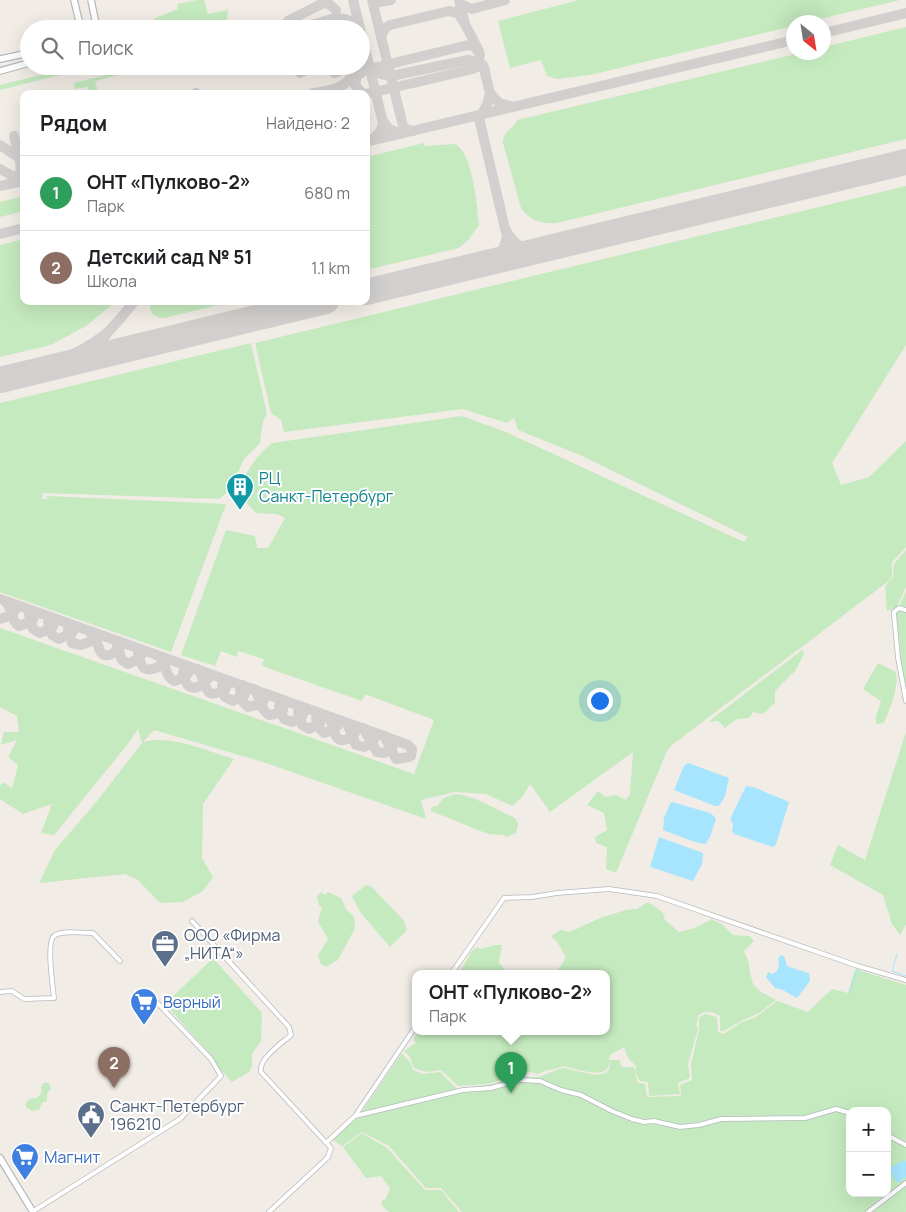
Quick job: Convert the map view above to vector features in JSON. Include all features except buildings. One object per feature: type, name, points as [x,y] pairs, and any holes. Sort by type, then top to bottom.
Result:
[{"type":"street","points":[[74,0],[80,20]]},
{"type":"street","points":[[91,0],[95,20]]},
{"type":"street","points":[[0,59],[20,55]]},
{"type":"street","points":[[0,71],[20,65]]},
{"type":"street","points":[[906,610],[899,608],[894,612],[898,658],[906,701]]},
{"type":"street","points":[[454,970],[504,898],[532,897],[556,892],[609,889],[657,896],[858,966],[906,980]]},
{"type":"street","points":[[192,921],[289,1027],[291,1036],[265,1058],[261,1064],[261,1072],[331,1148],[328,1157],[269,1212]]},
{"type":"street","points":[[0,992],[12,991],[24,999],[54,998],[50,951],[54,936],[62,933],[93,933],[120,961]]},
{"type":"street","points":[[0,1158],[33,1212],[180,1119],[221,1076],[211,1059],[147,992]]},
{"type":"street","points":[[327,1142],[355,1116],[412,1032]]},
{"type":"street","points":[[355,1116],[463,1090],[491,1088],[520,1080],[540,1080],[561,1090],[581,1095],[612,1112],[632,1119],[644,1122],[654,1121],[680,1128],[721,1119],[805,1118],[836,1109],[846,1113]]},
{"type":"street","points":[[891,1137],[906,1145]]},
{"type":"street","points":[[868,1212],[906,1183]]},
{"type":"green space","points":[[204,0],[208,14],[228,10],[227,20],[154,20],[178,9],[177,4]]},
{"type":"green space","points":[[579,0],[900,0],[831,16],[786,15],[786,28],[590,75],[557,79],[547,76],[541,60],[510,68],[498,21]]},
{"type":"green space","points":[[906,27],[906,139],[557,223],[546,223],[532,219],[521,208],[503,143],[503,138],[517,120],[786,56],[786,60],[831,60],[831,45]]},
{"type":"green space","points":[[41,75],[60,75],[0,90],[0,85]]},
{"type":"green space","points":[[106,75],[119,75],[95,81],[97,90],[88,90],[87,87],[75,89],[74,83]]},
{"type":"green space","points":[[424,143],[425,146],[455,144],[461,149],[466,158],[473,181],[479,225],[468,240],[459,248],[370,269],[370,156]]},
{"type":"green space","points":[[906,186],[906,345],[832,463],[841,485],[869,477],[906,441],[906,547],[892,562],[892,576],[890,580],[672,745],[667,751],[616,873],[606,869],[607,847],[596,843],[595,837],[607,830],[604,813],[587,805],[598,791],[605,797],[616,795],[626,800],[630,794],[633,752],[550,812],[530,784],[523,796],[512,806],[486,794],[455,792],[421,800],[426,819],[266,763],[154,730],[143,742],[165,740],[176,742],[234,759],[203,804],[202,858],[213,877],[203,891],[183,902],[160,903],[138,880],[125,874],[39,883],[55,850],[97,801],[142,743],[138,729],[54,835],[41,833],[52,804],[23,814],[0,799],[0,785],[4,782],[12,789],[18,765],[8,757],[17,740],[1,745],[4,732],[19,732],[17,716],[0,707],[0,628],[414,774],[434,720],[365,694],[362,701],[262,666],[264,659],[238,651],[237,657],[221,651],[215,666],[181,655],[226,530],[255,536],[257,548],[268,548],[285,518],[277,514],[256,513],[245,501],[234,501],[249,469],[272,443],[462,416],[506,432],[744,542],[748,537],[580,455],[518,430],[514,418],[507,423],[463,409],[284,432],[281,420],[271,413],[255,343]]},
{"type":"green space","points":[[20,197],[20,212],[0,217],[0,202]]},
{"type":"green space","points":[[20,240],[20,305],[111,305],[86,326],[51,345],[0,357],[0,245]]},
{"type":"green space","points":[[150,305],[219,305],[164,318],[152,314]]},
{"type":"green space","points":[[251,343],[267,414],[263,421],[260,443],[244,459],[229,491],[219,499],[43,493],[42,499],[47,499],[47,496],[226,504],[171,652],[0,592],[0,403]]},
{"type":"green space","points":[[906,550],[906,586],[897,607],[887,611],[885,587],[893,577],[894,564]]},
{"type":"green space","points":[[906,591],[906,688],[896,613]]},
{"type":"green space","points":[[802,650],[804,654],[795,671],[775,691],[775,703],[763,714],[753,712],[749,718],[737,719],[725,728],[718,721],[708,722]]},
{"type":"green space","points":[[878,663],[896,672],[897,679],[893,698],[884,723],[876,724],[876,716],[881,701],[863,689]]},
{"type":"green space","points":[[906,732],[906,924],[900,935],[892,924],[883,895],[830,865],[838,845],[865,860]]},
{"type":"green space","points":[[454,794],[478,800],[515,818],[518,824],[516,833],[506,837],[488,834],[431,811],[431,807],[438,806],[442,799]]},
{"type":"green space","points":[[366,885],[372,887],[404,921],[407,930],[390,947],[360,912],[352,896]]},
{"type":"green space","points":[[321,892],[325,895],[328,892],[341,898],[345,908],[354,917],[355,928],[338,960],[326,967],[320,963],[318,955],[328,939],[318,921],[322,908],[319,905],[317,896]]},
{"type":"green space","points":[[648,902],[662,912],[665,916],[663,918],[679,932],[695,928],[712,919],[723,925],[733,935],[750,936],[754,941],[744,951],[749,963],[753,984],[761,992],[776,1000],[759,1013],[724,1031],[720,1031],[720,1016],[709,1012],[699,1015],[696,1025],[698,1029],[688,1064],[690,1078],[678,1083],[680,1094],[649,1096],[648,1082],[640,1081],[636,1073],[636,1066],[628,1058],[624,1047],[610,1055],[608,1067],[600,1072],[587,1072],[563,1066],[538,1074],[520,1073],[497,1082],[483,1084],[458,1086],[441,1070],[426,1072],[414,1068],[410,1057],[404,1051],[416,1043],[413,1039],[416,1035],[610,1035],[610,970],[558,970],[566,958],[558,943],[551,936],[561,930],[570,932],[600,918],[626,910],[637,909]]},
{"type":"green space","points":[[502,945],[499,963],[505,970],[461,970],[471,952],[477,947],[480,949]]},
{"type":"green space","points":[[213,958],[262,1013],[261,1041],[252,1054],[252,1066],[249,1072],[232,1082],[219,1068],[211,1055],[165,1004]]},
{"type":"green space","points":[[855,969],[906,985],[906,1212],[462,1212],[441,1188],[426,1188],[389,1146],[362,1132],[342,1146],[333,1140],[361,1113],[402,1053],[411,1063],[413,1070],[423,1074],[440,1072],[457,1089],[492,1084],[518,1077],[539,1077],[562,1068],[597,1075],[606,1073],[609,1069],[610,1060],[620,1060],[621,1067],[634,1067],[638,1083],[645,1084],[647,1097],[681,1096],[680,1085],[692,1080],[691,1064],[699,1030],[699,1018],[705,1014],[717,1017],[718,1032],[724,1034],[740,1023],[756,1017],[777,1001],[808,1012],[832,989],[848,993]]},
{"type":"green space","points":[[44,1083],[49,1083],[51,1088],[47,1094],[47,1101],[42,1103],[39,1110],[32,1111],[25,1106],[26,1102],[29,1099],[37,1098],[42,1092],[41,1087]]},
{"type":"green space","points":[[362,1133],[387,1148],[425,1190],[441,1190],[459,1212],[389,1212],[382,1205],[382,1200],[386,1199],[390,1188],[381,1176],[366,1178],[343,1147]]},
{"type":"water","points":[[688,763],[729,778],[725,796],[719,806],[674,790],[684,766]]},
{"type":"water","points":[[746,786],[753,787],[789,802],[776,844],[773,847],[734,834],[732,831],[733,824],[730,819]]},
{"type":"water","points":[[672,802],[710,813],[716,818],[706,844],[695,842],[663,830],[664,818]]},
{"type":"water","points":[[659,837],[703,853],[702,864],[693,881],[650,867]]},
{"type":"water","points":[[781,955],[784,956],[787,966],[809,973],[810,981],[797,998],[775,988],[766,977],[768,972],[772,974],[777,971],[778,959]]},
{"type":"water","points":[[904,1160],[906,1162],[906,1177],[898,1183],[894,1179],[891,1167]]},
{"type":"waterway","points":[[785,943],[796,947]]},
{"type":"waterway","points":[[897,954],[892,971],[906,976]]},
{"type":"waterway","points":[[852,993],[850,992],[858,967]]},
{"type":"taxiway","points":[[353,0],[358,20]]},
{"type":"taxiway","points":[[372,0],[403,126],[413,131]]},
{"type":"taxiway","points":[[376,0],[380,2],[391,0]]},
{"type":"taxiway","points":[[459,0],[465,24],[479,51]]},
{"type":"taxiway","points":[[460,4],[472,9],[505,0]]},
{"type":"taxiway","points":[[290,20],[323,3],[329,4],[336,10]]},
{"type":"taxiway","points":[[381,37],[385,28],[390,25],[449,11],[458,13],[465,24]]},
{"type":"taxiway","points":[[831,31],[906,13]]},
{"type":"taxiway","points":[[328,20],[335,18],[348,20]]},
{"type":"taxiway","points":[[370,141],[786,42]]},
{"type":"taxiway","points":[[370,69],[468,45],[475,47],[480,54],[478,66],[473,69],[370,93]]},
{"type":"taxiway","points":[[372,68],[381,74],[391,76],[468,60],[474,61],[485,70]]},
{"type":"taxiway","points":[[483,65],[490,93]]},
{"type":"taxiway","points":[[370,69],[382,119]]},
{"type":"taxiway","points":[[329,90],[346,83],[351,75]]},
{"type":"taxiway","points":[[358,75],[355,85],[359,90]]},
{"type":"taxiway","points":[[490,262],[503,250],[507,237],[479,118],[487,105],[490,93],[499,103],[510,106]]},
{"type":"taxiway","points":[[372,140],[382,128],[382,119],[388,128],[400,134]]},
{"type":"taxiway","points":[[14,136],[20,162]]},
{"type":"taxiway","points":[[0,145],[20,158]]},
{"type":"taxiway","points":[[0,169],[20,179]]},
{"type":"taxiway","points":[[13,183],[20,174]]},
{"type":"taxiway","points":[[0,186],[18,182]]},
{"type":"taxiway","points":[[0,234],[20,229]]},
{"type":"taxiway","points":[[506,230],[518,245],[537,250]]},
{"type":"taxiway","points":[[33,372],[72,354],[100,338],[112,328],[132,305]]},
{"type":"taxiway","points":[[108,332],[103,339],[103,345],[108,351],[113,352]]},
{"type":"taxiway","points":[[0,599],[384,736]]},
{"type":"taxiway","points":[[5,601],[8,604],[14,621],[19,626],[32,621],[35,615],[32,611]]},
{"type":"taxiway","points":[[0,619],[12,615],[15,610]]},
{"type":"taxiway","points":[[29,615],[33,629],[40,633],[53,627],[54,621],[51,617]]},
{"type":"taxiway","points":[[48,622],[52,635],[59,639],[73,632],[70,624]]},
{"type":"taxiway","points":[[68,629],[72,643],[81,645],[92,641],[93,636],[90,632]]},
{"type":"taxiway","points":[[92,632],[100,652],[103,654],[111,654],[119,650],[120,644],[117,641]]},
{"type":"taxiway","points":[[117,646],[122,660],[128,664],[140,658],[142,653],[140,649]]},
{"type":"taxiway","points":[[138,653],[142,666],[147,669],[160,666],[162,661],[160,657]]},
{"type":"taxiway","points":[[159,656],[164,662],[168,676],[174,681],[188,674],[190,670],[185,665]]},
{"type":"taxiway","points":[[197,669],[207,689],[213,694],[226,688],[227,684],[223,679]]},
{"type":"taxiway","points":[[183,672],[187,684],[195,688],[208,679]]},
{"type":"taxiway","points":[[222,685],[225,697],[233,701],[245,694],[245,688],[242,685]]},
{"type":"taxiway","points":[[254,689],[263,710],[269,715],[283,710],[284,704],[280,699]]},
{"type":"taxiway","points":[[240,690],[243,702],[248,707],[261,704],[264,700]]},
{"type":"taxiway","points":[[279,706],[284,719],[292,722],[303,715],[303,710],[300,707]]},
{"type":"taxiway","points":[[298,712],[302,725],[309,729],[320,723],[321,717],[319,713]]},
{"type":"taxiway","points":[[329,717],[336,737],[339,739],[350,738],[356,731]]},
{"type":"taxiway","points":[[316,718],[320,729],[324,733],[334,730],[338,725]]},
{"type":"taxiway","points":[[347,723],[356,745],[364,747],[373,742],[374,739]]},
{"type":"taxiway","points":[[363,728],[377,752],[384,753],[392,749],[393,745]]},
{"type":"taxiway","points":[[384,736],[408,745],[412,749],[411,756],[396,759],[384,736]]},
{"type":"runway","points":[[370,291],[906,162]]},
{"type":"runway","points":[[0,380],[309,305]]},
{"type":"place","name":"РЦ Санкт-Петербург","points":[[240,511]]},
{"type":"place","name":"ООО «Фирма „НИТА“»","points":[[165,968]]},
{"type":"place","name":"Верный","points":[[144,1026]]},
{"type":"place","name":"Детский сад № 51","points":[[114,1088]]},
{"type":"place","name":"ОНТ «Пулково-2»","points":[[511,1093]]},
{"type":"place","name":"Санкт-Петербург 196210","points":[[91,1139]]},
{"type":"place","name":"Магнит","points":[[25,1181]]}]
